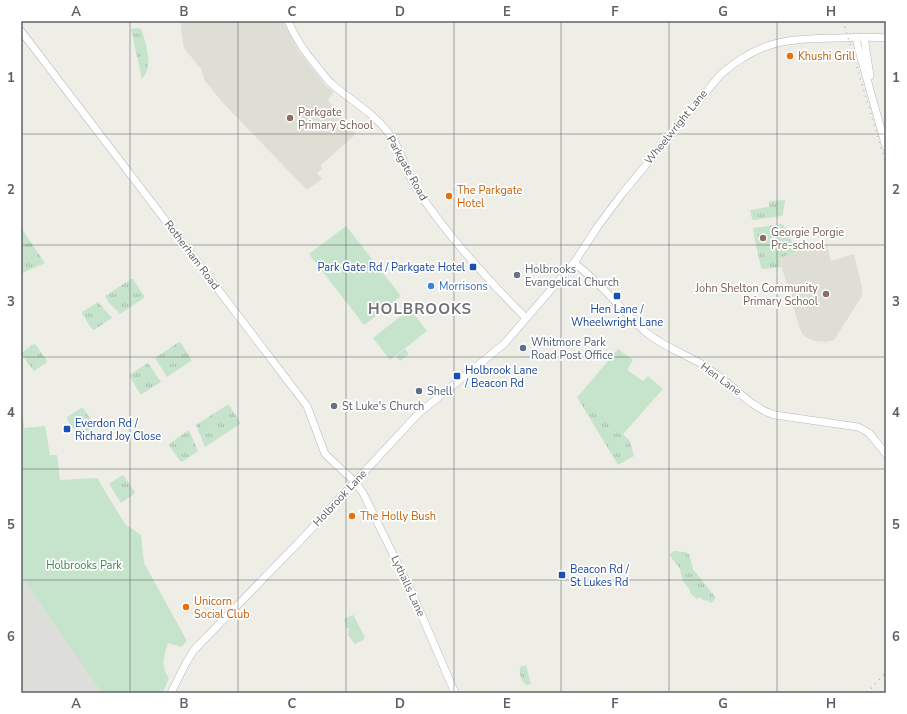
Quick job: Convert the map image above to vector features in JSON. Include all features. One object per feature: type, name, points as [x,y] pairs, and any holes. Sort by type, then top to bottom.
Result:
[{"type":"street","name":"Parkgate Road","points":[[288,21],[300,46],[331,84],[373,116],[390,134],[400,152],[412,181],[427,204],[467,255],[526,318]]},
{"type":"street","name":"Rotherham Road","points":[[21,31],[307,406],[325,454],[355,482]]},
{"type":"street","name":"Wheelwright Lane","points":[[526,318],[574,263],[598,226],[622,194],[713,82],[733,64],[753,51],[778,42],[860,37],[886,38]]},
{"type":"street","points":[[860,37],[870,74],[886,147]]},
{"type":"street","name":"Hen Lane","points":[[574,263],[594,280],[648,333],[665,345],[704,366],[736,389],[755,406],[775,415],[858,427],[869,433],[886,454]]},
{"type":"street","name":"Holbrook Lane","points":[[171,693],[194,650],[293,548],[419,413],[495,352],[526,318]]},
{"type":"street","name":"Lythalls Lane","points":[[355,482],[363,493],[412,593],[455,693]]},
{"type":"shaded area","name":"Parkgate Primary School","points":[[181,21],[283,21],[298,50],[326,86],[334,92],[328,100],[356,134],[321,165],[322,169],[317,173],[322,179],[307,190],[223,103],[205,81],[201,69],[184,48]]},
{"type":"shaded area","name":"John Shelton Community Primary School","points":[[827,245],[831,261],[854,254],[862,288],[862,296],[834,340],[827,342],[814,341],[803,335],[779,258],[799,251],[799,249]]},
{"type":"shaded area","points":[[21,576],[55,624],[102,693],[21,693]]},
{"type":"green space","points":[[131,29],[141,29],[143,33],[148,57],[148,68],[142,79]]},
{"type":"green space","points":[[785,200],[783,214],[781,216],[754,220],[752,219],[750,210],[769,207],[769,201]]},
{"type":"green space","points":[[782,224],[791,240],[797,246],[796,252],[779,258],[781,267],[763,269],[761,267],[753,228]]},
{"type":"green space","points":[[346,226],[401,296],[364,325],[309,254]]},
{"type":"green space","points":[[22,229],[45,263],[21,274],[21,230]]},
{"type":"green space","points":[[133,279],[144,298],[120,314],[109,303],[105,296]]},
{"type":"green space","points":[[98,302],[112,318],[94,330],[82,312]]},
{"type":"green space","points":[[410,309],[427,331],[390,360],[373,338]]},
{"type":"green space","points":[[179,342],[191,361],[167,377],[155,358]]},
{"type":"green space","points":[[34,344],[47,361],[34,371],[21,353]]},
{"type":"green space","points":[[405,349],[409,354],[400,361],[396,356]]},
{"type":"green space","points":[[618,349],[633,360],[627,370],[643,381],[648,376],[663,389],[623,434],[586,400],[581,393]]},
{"type":"green space","points":[[148,363],[161,382],[140,394],[129,375]]},
{"type":"green space","points":[[581,393],[586,400],[630,441],[634,456],[618,465],[577,397]]},
{"type":"green space","name":"Holbrooks Park","points":[[21,398],[24,428],[45,426],[50,455],[57,455],[60,480],[97,478],[125,524],[141,535],[144,563],[187,641],[181,647],[168,643],[164,657],[164,669],[169,678],[163,693],[102,693],[21,576]]},
{"type":"green space","points":[[229,405],[240,424],[205,447],[196,425]]},
{"type":"green space","points":[[83,408],[95,425],[80,436],[67,417]]},
{"type":"green space","points":[[189,430],[198,451],[182,462],[169,445]]},
{"type":"green space","points":[[122,475],[135,492],[121,503],[109,484]]},
{"type":"green space","points":[[674,551],[689,554],[693,569],[716,598],[711,603],[706,600],[704,601],[700,597],[697,599],[690,593],[690,590],[682,580],[680,569],[670,554]]},
{"type":"green space","points":[[353,615],[365,638],[355,644],[348,635],[349,629],[346,627],[344,619]]},
{"type":"green space","points":[[526,665],[531,684],[527,685],[522,680],[520,672],[520,667]]},
{"type":"railway","points":[[843,21],[886,164]]},
{"type":"railway","points":[[867,693],[886,672]]},
{"type":"place","name":"Khushi Grill","points":[[790,56]]},
{"type":"place","name":"Parkgate Primary School","points":[[290,118]]},
{"type":"place","name":"The Parkgate Hotel","points":[[449,196]]},
{"type":"place","name":"Georgie Porgie Pre-school","points":[[763,238]]},
{"type":"place","name":"Park Gate Rd / Parkgate Hotel","points":[[473,267]]},
{"type":"place","name":"Holbrooks Evangelical Church","points":[[517,275]]},
{"type":"place","name":"Morrisons","points":[[431,286]]},
{"type":"place","name":"John Shelton Community Primary School","points":[[826,294]]},
{"type":"place","name":"Hen Lane / Wheelwright Lane","points":[[617,296]]},
{"type":"place","name":"Whitmore Park Road Post Office","points":[[523,348]]},
{"type":"place","name":"Holbrook Lane / Beacon Rd","points":[[457,376]]},
{"type":"place","name":"Shell","points":[[419,391]]},
{"type":"place","name":"St Luke's Church","points":[[334,406]]},
{"type":"place","name":"Everdon Rd / Richard Joy Close","points":[[67,429]]},
{"type":"place","name":"The Holly Bush","points":[[352,516]]},
{"type":"place","name":"Beacon Rd / St Lukes Rd","points":[[562,575]]},
{"type":"place","name":"Unicorn Social Club","points":[[186,607]]},
{"type":"district","name":"HOLBROOKS","points":[[420,309]]}]
